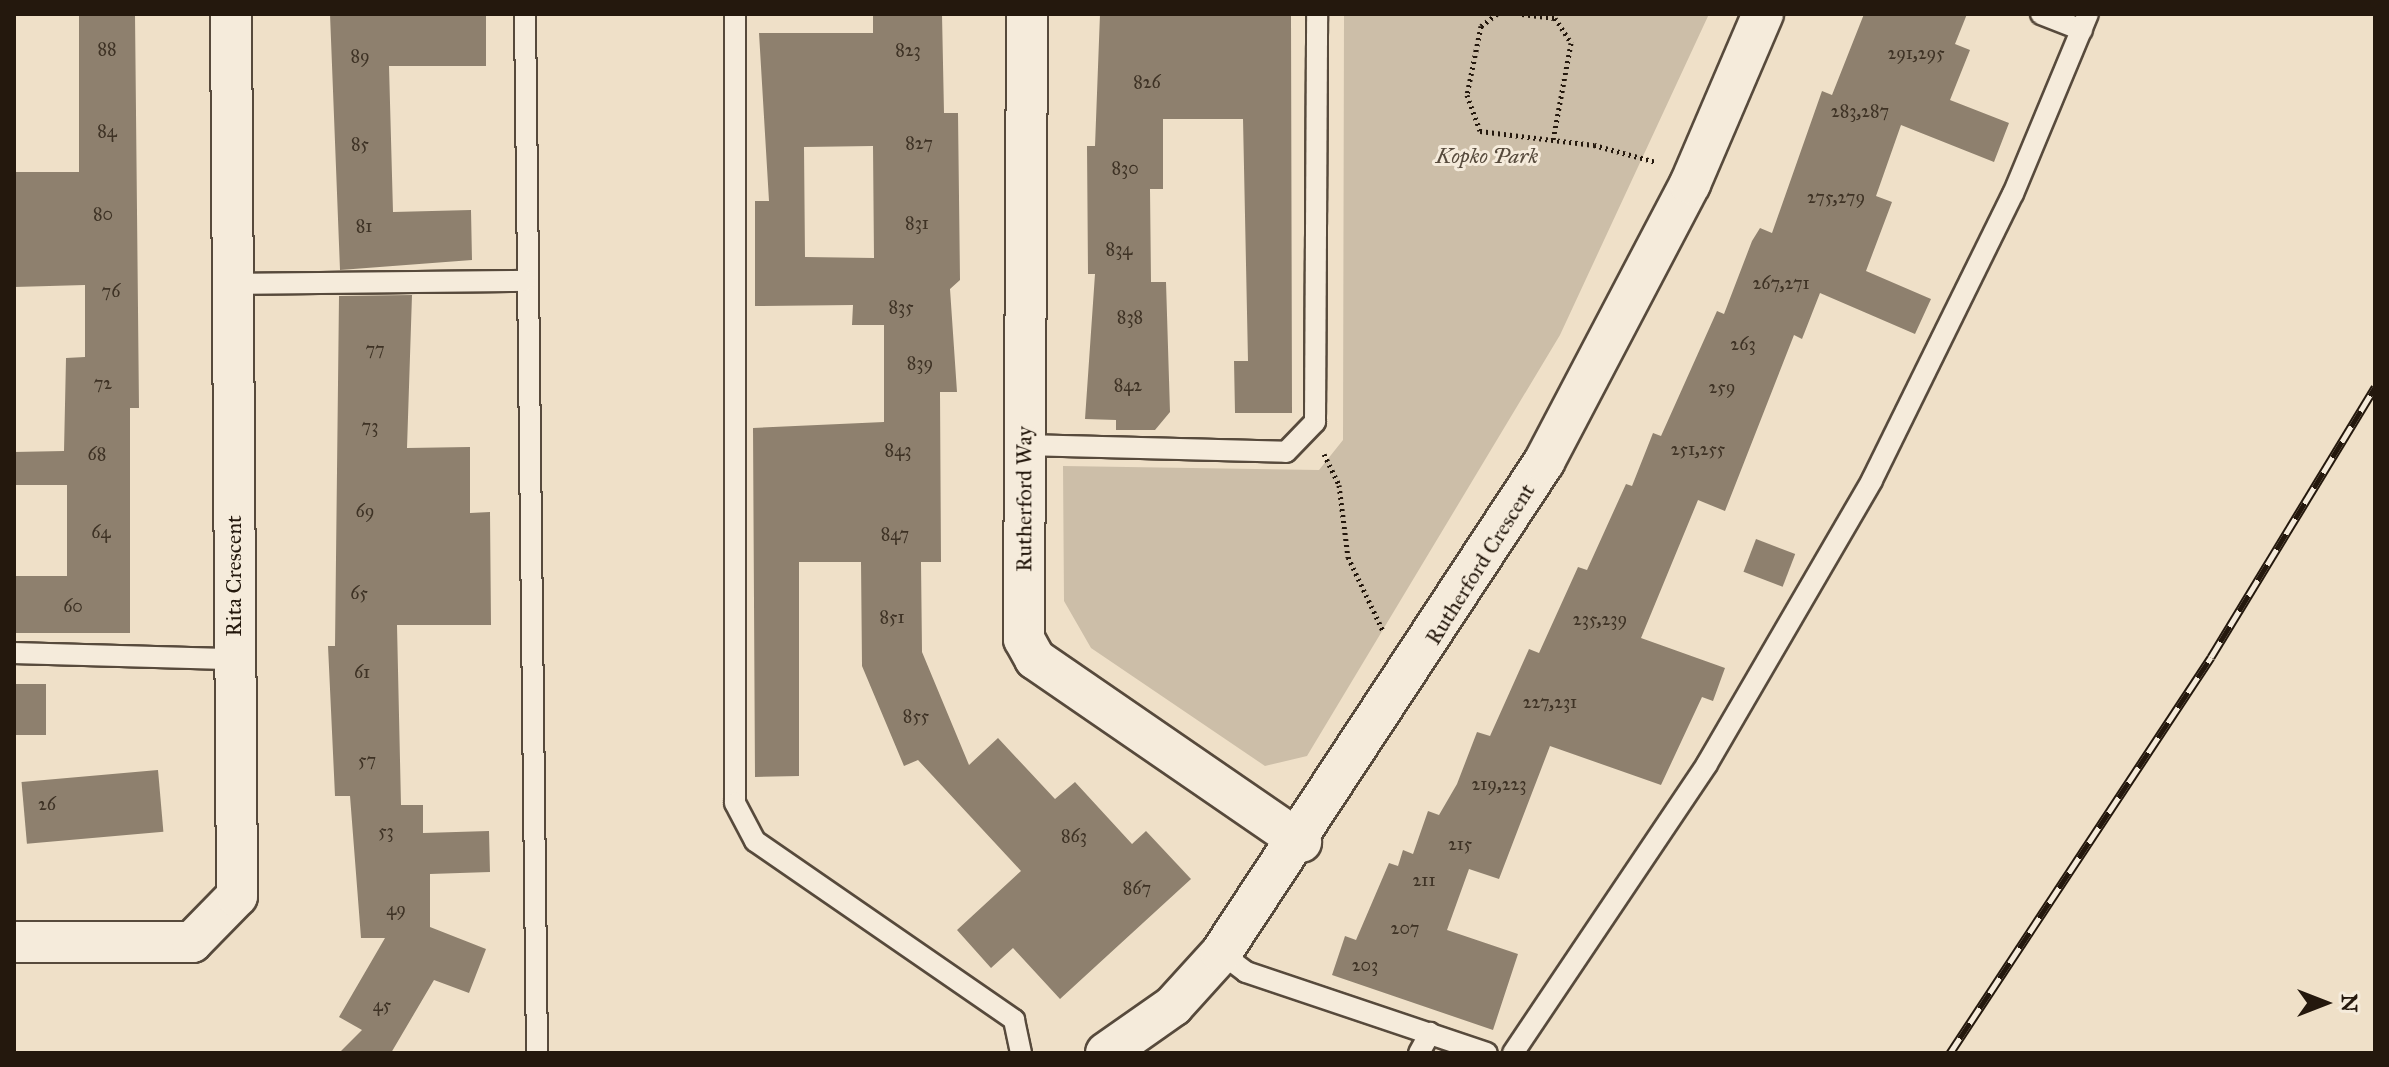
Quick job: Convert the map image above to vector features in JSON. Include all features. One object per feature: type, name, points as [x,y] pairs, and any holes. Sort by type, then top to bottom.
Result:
[{"type":"street","name":"Rita Crescent","points":[[14,942],[192,942],[237,896],[231,14]]},
{"type":"street","name":"Rutherford Way","points":[[1027,14],[1024,639],[1035,659],[1301,842]]},
{"type":"street","name":"Rutherford Crescent","points":[[1106,1053],[1173,1006],[1221,953],[1301,842],[1544,462],[1690,184],[1763,14]]},
{"type":"lane","points":[[525,14],[525,281],[537,1053]]},
{"type":"lane","points":[[735,14],[735,803],[755,841],[1014,1020],[1021,1053]]},
{"type":"lane","points":[[1024,445],[1286,452],[1315,422],[1317,14]]},
{"type":"lane","points":[[1513,1053],[1707,764],[1857,506],[2013,194],[2085,22],[2041,14]]},
{"type":"lane","points":[[234,284],[525,281]]},
{"type":"lane","points":[[14,653],[234,659]]},
{"type":"lane","points":[[1221,953],[1246,972],[1487,1053]]},
{"type":"lane","points":[[1419,1053],[1430,1033]]},
{"type":"path","points":[[1497,14],[1481,26],[1467,95],[1471,122],[1480,131],[1553,140],[1657,163]]},
{"type":"path","points":[[1522,14],[1555,18],[1571,43],[1553,140]]},
{"type":"path","points":[[1302,436],[1329,459],[1362,598],[1394,639]]},
{"type":"green space","name":"Kopko Park","points":[[1344,14],[1709,14],[1560,335],[1307,756],[1265,766],[1091,648],[1064,601],[1063,466],[1319,470],[1343,440]]},
{"type":"building","points":[[135,14],[139,408],[130,408],[130,633],[15,633],[15,576],[67,576],[67,485],[14,485],[14,452],[64,451],[66,358],[85,357],[85,285],[14,287],[14,172],[79,172],[79,15]]},
{"type":"building","points":[[330,14],[486,16],[486,66],[389,66],[393,212],[471,210],[472,260],[340,270]]},
{"type":"building","points":[[873,14],[942,14],[944,113],[958,113],[960,280],[950,289],[957,392],[940,392],[941,562],[921,562],[922,652],[969,765],[998,738],[1055,799],[1075,782],[1132,844],[1146,831],[1191,879],[1060,999],[1013,948],[991,968],[957,930],[1021,871],[918,760],[904,766],[862,666],[861,562],[799,562],[799,776],[755,777],[753,428],[884,422],[884,325],[852,325],[853,305],[755,306],[755,201],[769,201],[759,33],[873,33]],"holes":[[[873,146],[874,258],[805,257],[804,147]]]},
{"type":"building","points":[[1100,14],[1291,14],[1292,413],[1235,413],[1234,361],[1248,361],[1243,119],[1163,119],[1163,189],[1150,189],[1151,282],[1166,282],[1170,412],[1155,430],[1116,430],[1116,420],[1085,419],[1095,274],[1088,274],[1087,146],[1095,146]]},
{"type":"building","points":[[1864,14],[1967,14],[1955,44],[1970,50],[1950,100],[2009,123],[1994,162],[1901,125],[1876,196],[1892,202],[1866,271],[1931,299],[1915,334],[1820,293],[1802,339],[1794,335],[1725,511],[1698,500],[1641,638],[1725,668],[1713,701],[1702,697],[1661,785],[1550,746],[1499,879],[1469,869],[1447,930],[1518,954],[1493,1030],[1332,975],[1345,936],[1356,940],[1389,863],[1398,866],[1403,850],[1413,854],[1428,811],[1439,815],[1457,784],[1477,732],[1490,736],[1529,649],[1539,653],[1578,567],[1587,570],[1626,484],[1632,486],[1653,433],[1661,436],[1717,311],[1724,314],[1752,241],[1760,228],[1772,233],[1822,91],[1832,95]]},
{"type":"building","points":[[412,295],[407,448],[470,447],[470,513],[490,512],[491,625],[397,625],[401,805],[423,805],[423,833],[489,831],[490,872],[430,874],[430,927],[486,949],[469,993],[434,980],[391,1053],[339,1053],[362,1030],[339,1017],[385,938],[361,938],[350,796],[335,796],[328,646],[335,646],[339,296]]},
{"type":"building","points":[[1756,539],[1795,554],[1783,587],[1743,572]]},
{"type":"building","points":[[14,684],[46,684],[46,735],[14,735]]},
{"type":"building","points":[[158,770],[163,832],[27,844],[22,782]]},
{"type":"railway","points":[[1950,1053],[2211,657],[2375,387]]}]
